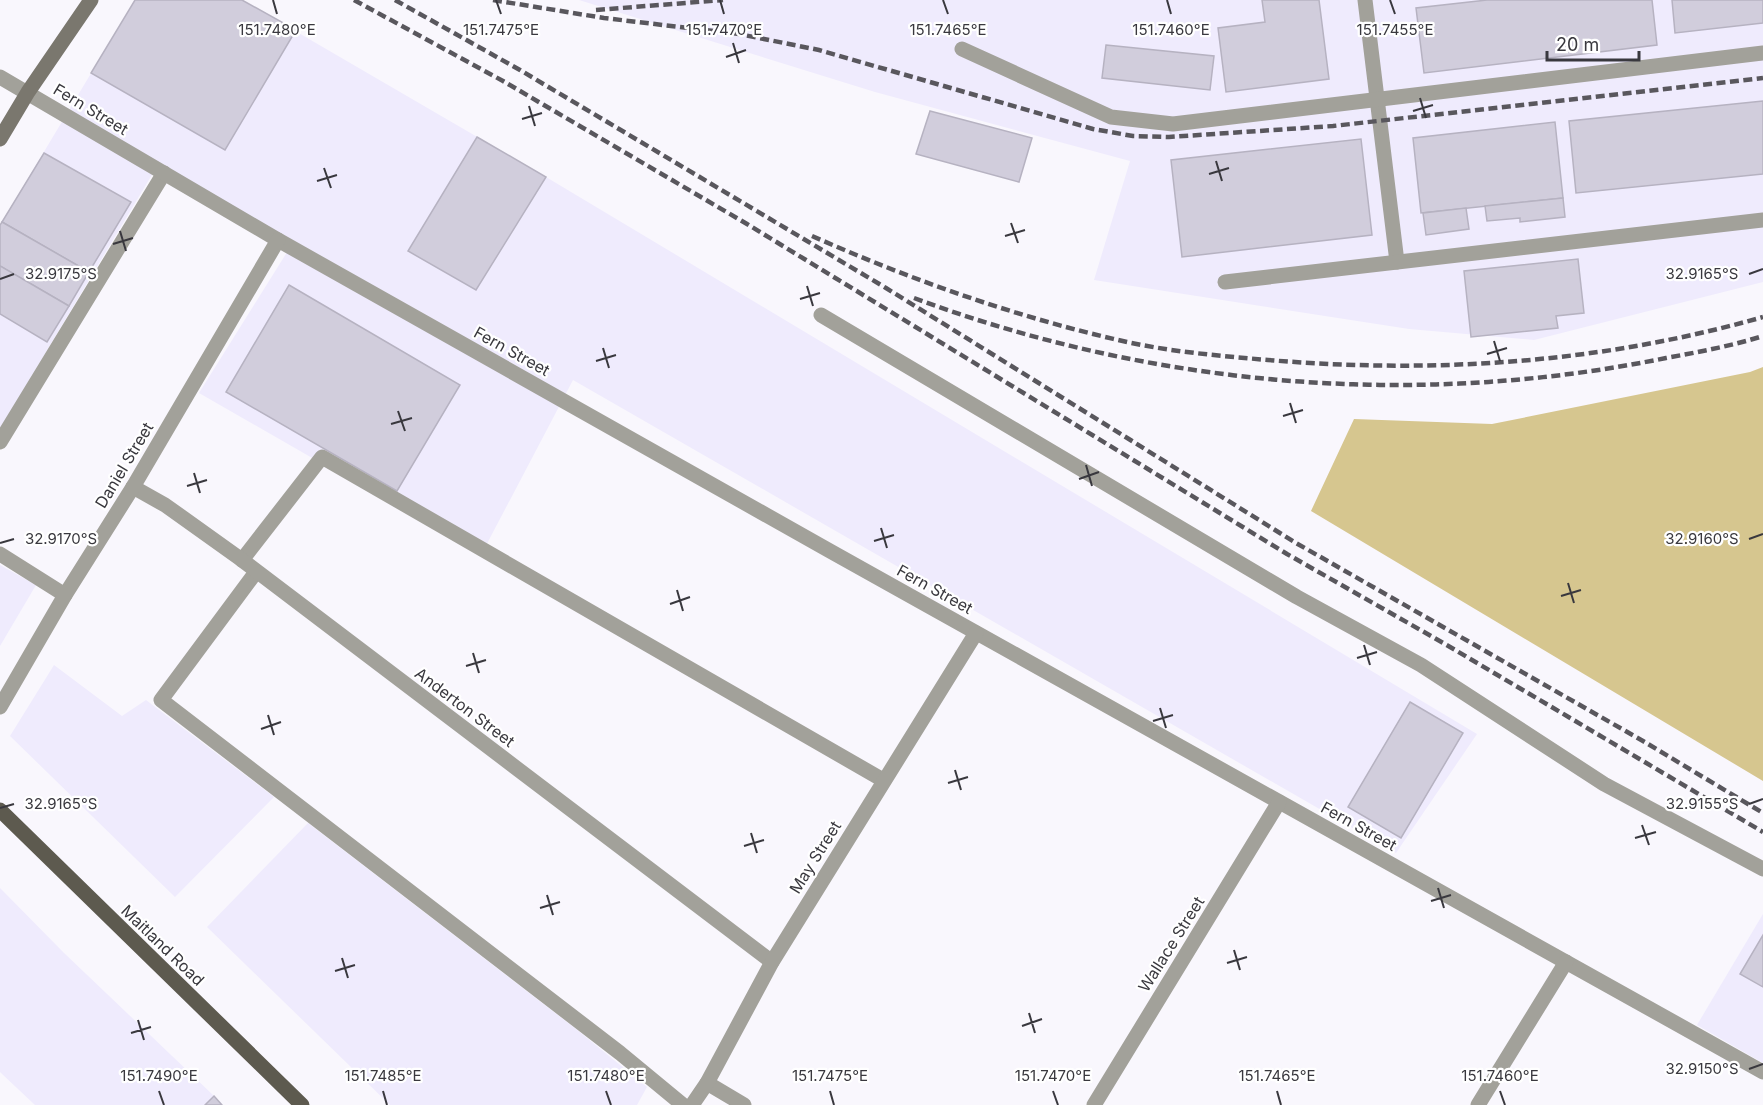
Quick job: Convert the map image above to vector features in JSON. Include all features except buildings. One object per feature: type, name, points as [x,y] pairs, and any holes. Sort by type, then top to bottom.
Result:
[{"type":"main road","points":[[0,139],[28,92],[91,0]]},
{"type":"main road","name":"Maitland Road","points":[[0,810],[302,1105]]},
{"type":"street","points":[[1365,0],[1397,262]]},
{"type":"street","points":[[962,49],[1111,117],[1173,124],[1763,52]]},
{"type":"street","name":"Fern Street","points":[[0,77],[278,240],[1763,1072]]},
{"type":"street","points":[[0,442],[165,173]]},
{"type":"street","points":[[1225,282],[1763,220]]},
{"type":"street","name":"Daniel Street","points":[[0,707],[278,240]]},
{"type":"street","points":[[821,315],[1297,597],[1421,665],[1604,784],[1763,869]]},
{"type":"street","points":[[242,560],[322,457],[883,780]]},
{"type":"street","name":"Anderton Street","points":[[133,487],[165,505],[242,560],[772,962]]},
{"type":"street","points":[[0,554],[65,595]]},
{"type":"street","points":[[256,572],[161,700],[620,1053],[683,1105]]},
{"type":"street","name":"May Street","points":[[692,1105],[707,1083],[772,962],[976,633]]},
{"type":"street","name":"Wallace Street","points":[[1094,1105],[1279,802]]},
{"type":"street","points":[[1478,1105],[1566,962]]},
{"type":"street","points":[[707,1083],[744,1105]]},
{"type":"shaded area","points":[[135,0],[242,0],[546,177],[1477,734],[1396,853],[573,380],[481,555],[199,393],[289,249],[153,173],[0,429],[0,225]]},
{"type":"shaded area","points":[[579,0],[1763,0],[1763,282],[1534,340],[1409,329],[1094,280],[1130,161],[875,92]]},
{"type":"shaded area","points":[[1763,367],[1763,781],[1311,511],[1354,419],[1492,424],[1750,372]]},
{"type":"shaded area","points":[[0,565],[36,585],[0,646]]},
{"type":"shaded area","points":[[54,665],[122,716],[146,700],[274,797],[175,897],[10,736]]},
{"type":"shaded area","points":[[308,823],[576,1029],[647,1087],[637,1105],[390,1105],[207,927]]},
{"type":"shaded area","points":[[0,888],[64,953],[214,1096],[205,1105],[35,1105],[0,1072]]},
{"type":"shaded area","points":[[1763,914],[1763,1063],[1697,1025]]},
{"type":"railway","points":[[354,0],[503,81],[747,224],[1287,554],[1445,644],[1763,832]]},
{"type":"railway","points":[[395,0],[520,70],[886,288],[1296,543],[1643,741],[1763,813]]},
{"type":"railway","points":[[493,0],[604,18],[739,34],[819,50],[1093,129],[1133,136],[1169,137],[1333,126],[1763,78]]},
{"type":"railway","points":[[596,10],[723,0]]},
{"type":"railway","points":[[812,236],[928,283],[1047,322],[1144,345],[1268,360],[1393,366],[1518,361],[1580,355],[1641,345],[1702,333],[1763,317]]},
{"type":"railway","points":[[914,298],[1005,328],[1097,352],[1191,370],[1286,380],[1381,385],[1477,383],[1572,374],[1703,351],[1763,336]]}]
